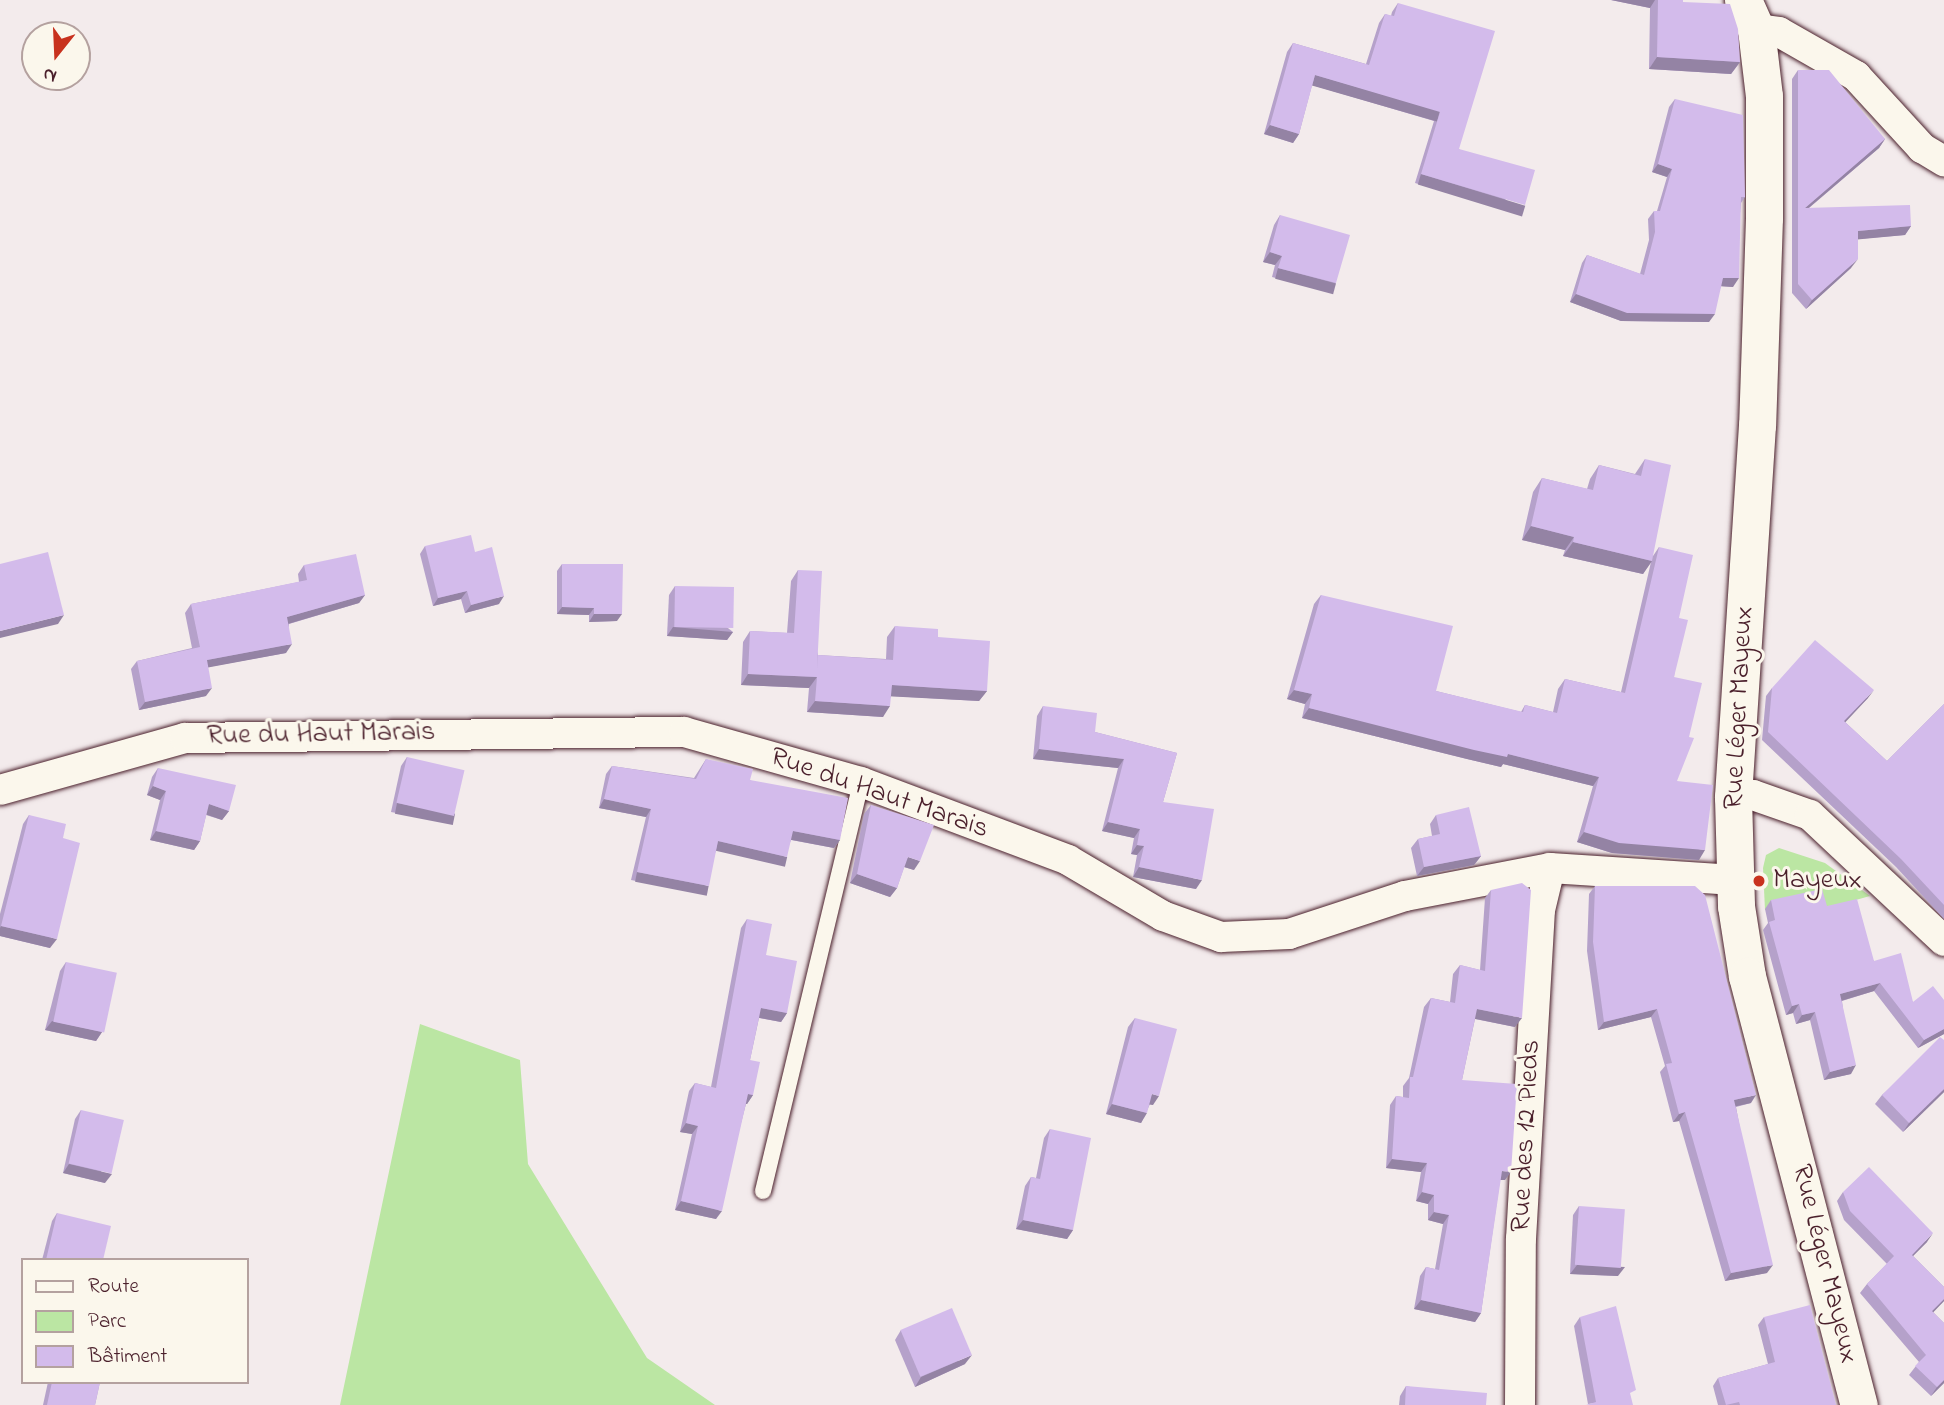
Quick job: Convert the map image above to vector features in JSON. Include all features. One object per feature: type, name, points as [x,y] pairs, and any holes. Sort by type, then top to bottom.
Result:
[{"type":"street","points":[[1750,14],[1856,76],[1922,148],[1944,161]]},
{"type":"street","name":"Rue Léger Mayeux","points":[[1750,14],[1764,96],[1763,261],[1733,797],[1735,880],[1747,976],[1859,1405]]},
{"type":"street","name":"Rue du Haut Marais","points":[[0,790],[185,738],[607,730],[684,732],[861,782],[1068,860],[1163,916],[1221,937],[1289,934],[1405,895],[1550,868],[1606,868],[1735,880]]},
{"type":"street","points":[[1733,797],[1753,795],[1810,815],[1944,941]]},
{"type":"street","name":"Rue des 12 Pieds","points":[[1520,1405],[1522,1225],[1540,911],[1550,868]]},
{"type":"lane","points":[[763,1191],[861,782]]},
{"type":"green space","points":[[1779,848],[1825,863],[1870,896],[1820,910],[1765,910],[1763,868],[1766,855]]},
{"type":"green space","points":[[420,1024],[520,1060],[528,1164],[647,1358],[715,1405],[340,1405]]},
{"type":"building","points":[[1658,0],[1730,4],[1738,29],[1740,62],[1657,57]]},
{"type":"building","points":[[1398,3],[1495,31],[1459,149],[1535,170],[1525,205],[1421,174],[1440,112],[1315,75],[1299,134],[1270,125],[1293,43],[1369,65],[1385,14],[1394,16]]},
{"type":"building","points":[[1798,70],[1829,70],[1885,139],[1805,208],[1910,205],[1911,226],[1858,231],[1858,259],[1812,300],[1798,284]]},
{"type":"building","points":[[1675,99],[1743,115],[1745,197],[1741,197],[1739,278],[1723,278],[1715,314],[1627,313],[1576,294],[1587,255],[1644,275],[1655,232],[1654,211],[1660,211],[1672,169],[1658,164]]},
{"type":"building","points":[[1280,215],[1350,235],[1336,283],[1278,268],[1282,256],[1270,252]]},
{"type":"building","points":[[1645,459],[1671,465],[1652,561],[1573,542],[1574,537],[1531,526],[1542,478],[1593,490],[1599,465],[1641,476]]},
{"type":"building","points":[[471,535],[475,552],[492,547],[504,596],[471,605],[467,591],[438,598],[425,546]]},
{"type":"building","points":[[1659,547],[1693,555],[1679,618],[1688,620],[1674,677],[1702,683],[1689,737],[1694,738],[1677,781],[1713,785],[1705,850],[1619,843],[1584,832],[1599,777],[1508,754],[1507,757],[1474,750],[1309,708],[1312,694],[1294,690],[1321,595],[1453,626],[1436,691],[1523,712],[1525,705],[1557,713],[1565,679],[1625,693]]},
{"type":"building","points":[[48,552],[64,615],[0,631],[0,564]]},
{"type":"building","points":[[356,554],[365,595],[287,617],[292,644],[207,660],[212,688],[145,702],[137,661],[200,647],[191,604],[307,580],[304,565]]},
{"type":"building","points":[[562,564],[623,564],[622,614],[594,614],[594,608],[562,607]]},
{"type":"building","points":[[798,570],[822,571],[817,669],[818,655],[893,660],[895,626],[938,629],[938,637],[990,641],[987,691],[892,685],[890,706],[815,701],[817,677],[748,674],[750,631],[794,633]]},
{"type":"building","points":[[675,586],[734,587],[733,628],[674,627]]},
{"type":"building","points":[[1815,640],[1874,690],[1844,721],[1887,761],[1944,704],[1944,905],[1901,859],[1768,732],[1772,688]]},
{"type":"building","points":[[1043,706],[1097,713],[1095,732],[1177,753],[1163,802],[1214,809],[1202,880],[1139,867],[1144,846],[1137,845],[1140,829],[1108,822],[1124,759],[1039,749]]},
{"type":"building","points":[[407,757],[464,770],[454,816],[396,803]]},
{"type":"building","points":[[706,759],[753,769],[750,780],[848,798],[840,840],[793,831],[787,857],[718,841],[709,886],[637,872],[651,809],[604,799],[612,766],[696,779]]},
{"type":"building","points":[[158,768],[236,785],[229,811],[209,804],[200,841],[156,831],[166,791],[153,786]]},
{"type":"building","points":[[871,805],[934,825],[920,861],[908,857],[897,888],[857,874]]},
{"type":"building","points":[[1469,807],[1481,856],[1424,867],[1418,839],[1440,834],[1436,815]]},
{"type":"building","points":[[29,815],[66,824],[63,838],[80,843],[57,939],[1,926]]},
{"type":"building","points":[[1522,883],[1531,890],[1522,1018],[1477,1009],[1462,1080],[1517,1084],[1511,1172],[1502,1171],[1481,1313],[1421,1300],[1426,1267],[1439,1270],[1449,1215],[1434,1212],[1434,1195],[1422,1192],[1427,1163],[1392,1159],[1396,1096],[1409,1098],[1410,1077],[1413,1077],[1431,998],[1455,1003],[1460,965],[1485,971],[1491,890]]},
{"type":"building","points":[[1595,886],[1695,886],[1705,895],[1756,1095],[1734,1100],[1773,1265],[1731,1273],[1685,1112],[1679,1114],[1666,1064],[1672,1063],[1657,1009],[1604,1022],[1593,942]]},
{"type":"building","points":[[1822,889],[1827,906],[1857,899],[1874,961],[1901,953],[1913,1002],[1933,986],[1944,1000],[1944,1029],[1924,1040],[1880,983],[1840,994],[1856,1065],[1830,1072],[1815,1012],[1802,1015],[1799,1004],[1792,1006],[1769,922],[1775,920],[1771,900]]},
{"type":"building","points":[[747,919],[772,924],[766,955],[797,961],[787,1013],[761,1008],[750,1060],[760,1062],[753,1095],[748,1094],[722,1211],[681,1201],[698,1126],[686,1123],[695,1083],[716,1088]]},
{"type":"building","points":[[66,962],[117,973],[104,1032],[53,1022]]},
{"type":"building","points":[[1135,1018],[1177,1029],[1159,1096],[1152,1094],[1147,1113],[1112,1104]]},
{"type":"building","points":[[1940,1037],[1944,1040],[1944,1089],[1909,1123],[1882,1095]]},
{"type":"building","points":[[81,1110],[124,1120],[111,1173],[69,1164]]},
{"type":"building","points":[[1050,1129],[1091,1138],[1073,1230],[1023,1220],[1031,1177],[1040,1179]]},
{"type":"building","points":[[1869,1167],[1933,1233],[1912,1255],[1944,1287],[1944,1299],[1932,1311],[1944,1323],[1944,1380],[1937,1387],[1915,1366],[1926,1355],[1867,1284],[1894,1256],[1850,1211],[1843,1192]]},
{"type":"building","points":[[1579,1206],[1625,1209],[1621,1268],[1575,1265]]},
{"type":"building","points":[[57,1213],[111,1226],[103,1258],[46,1258]]},
{"type":"building","points":[[1810,1305],[1836,1405],[1740,1405],[1739,1402],[1726,1405],[1718,1378],[1775,1362],[1764,1317]]},
{"type":"building","points":[[1616,1306],[1636,1390],[1630,1393],[1633,1405],[1586,1405],[1596,1402],[1580,1317]]},
{"type":"building","points":[[952,1308],[972,1355],[920,1377],[900,1330]]},
{"type":"building","points":[[52,1384],[100,1384],[95,1405],[47,1405]]},
{"type":"building","points":[[1406,1386],[1487,1393],[1486,1405],[1405,1405]]},
{"type":"place","name":"Mayeux","points":[[1759,881]]}]
